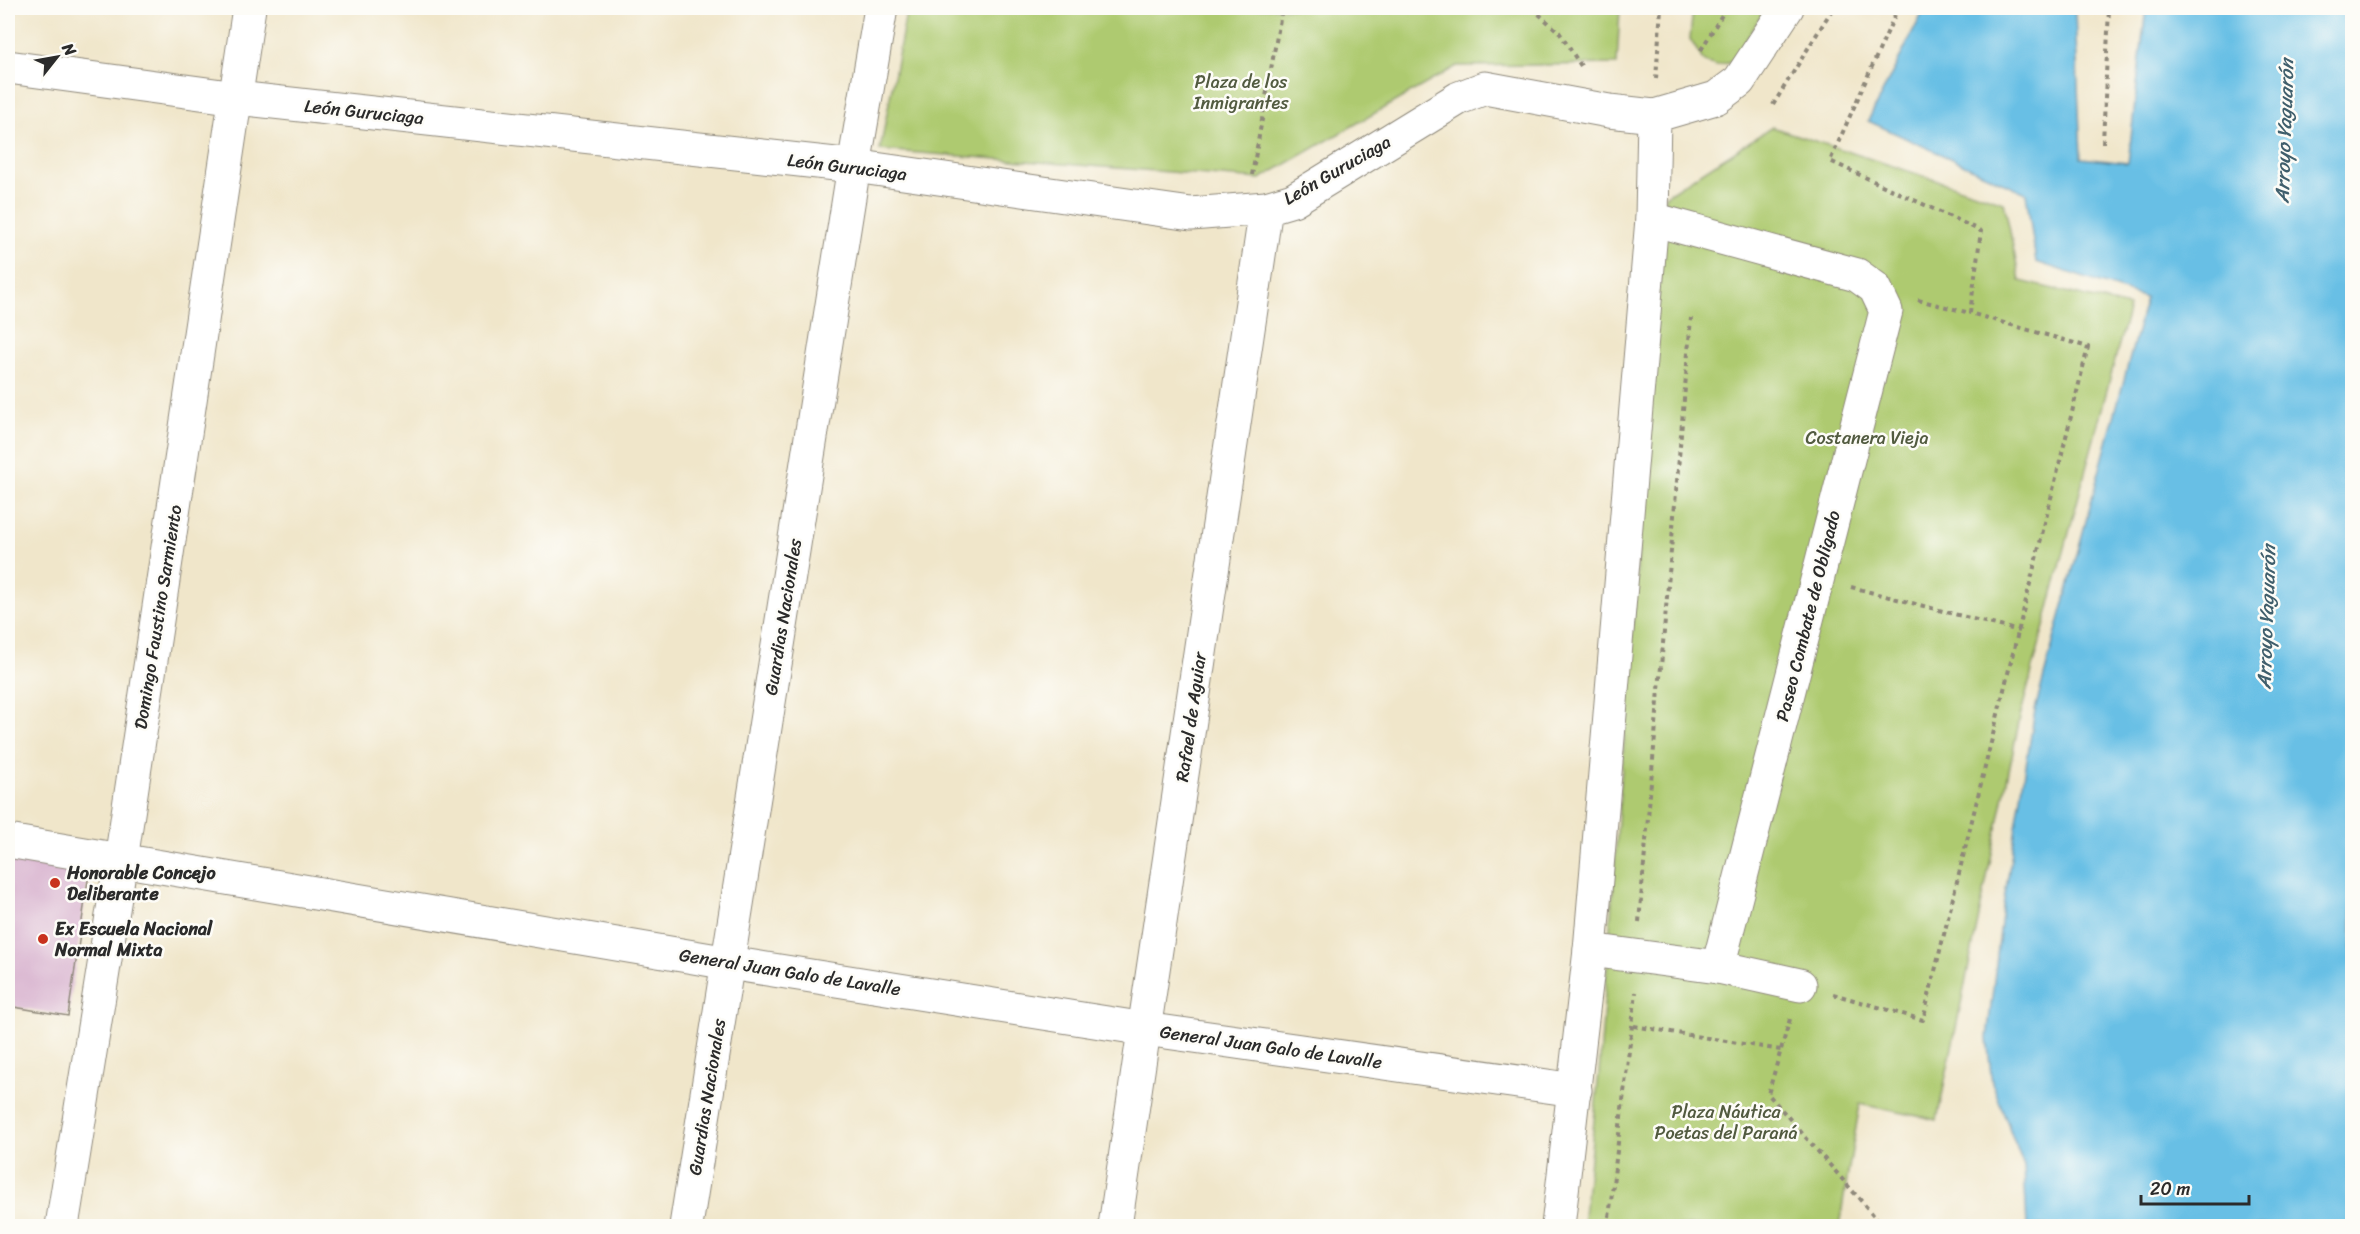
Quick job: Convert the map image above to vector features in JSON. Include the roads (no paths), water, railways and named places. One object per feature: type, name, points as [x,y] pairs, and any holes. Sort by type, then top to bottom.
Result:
[{"type":"street","name":"Domingo Faustino Sarmiento","points":[[62,1227],[121,861],[249,8]]},
{"type":"street","name":"Guardias Nacionales","points":[[686,1227],[881,8]]},
{"type":"street","points":[[1558,1227],[1590,950],[1652,219],[1654,116],[1716,98],[1739,81],[1787,8]]},
{"type":"street","name":"León Guruciaga","points":[[8,67],[237,98],[854,166],[1191,214],[1256,209],[1293,200],[1459,98],[1485,88],[1610,111],[1654,116]]},
{"type":"street","name":"Rafael de Aguiar","points":[[1115,1227],[1145,1029],[1256,209]]},
{"type":"street","name":"Paseo Combate de Obligado","points":[[1652,219],[1866,282],[1886,311],[1718,967]]},
{"type":"street","name":"General Juan Galo de Lavalle","points":[[8,841],[729,963],[1145,1029],[1575,1090]]},
{"type":"street","points":[[1590,950],[1718,967],[1800,985]]},
{"type":"water","name":"Arroyo Yaguarón","points":[[1925,8],[2060,8],[2075,13],[2081,158],[2128,163],[2146,8],[2352,8],[2352,1226],[2027,1226],[2024,1166],[1992,1083],[1987,1038],[2003,907],[2035,710],[2146,298],[2036,262],[2026,193],[1868,121]]},
{"type":"place","name":"Honorable Concejo Deliberante","points":[[55,883]]},
{"type":"place","name":"Ex Escuela Nacional Normal Mixta","points":[[43,939]]},
{"type":"park label","name":"Plaza de los Inmigrantes","points":[[1241,92]]},
{"type":"park label","name":"Costanera Vieja","points":[[1867,438]]},
{"type":"park label","name":"Plaza Náutica Poetas del Paraná","points":[[1726,1122]]}]
